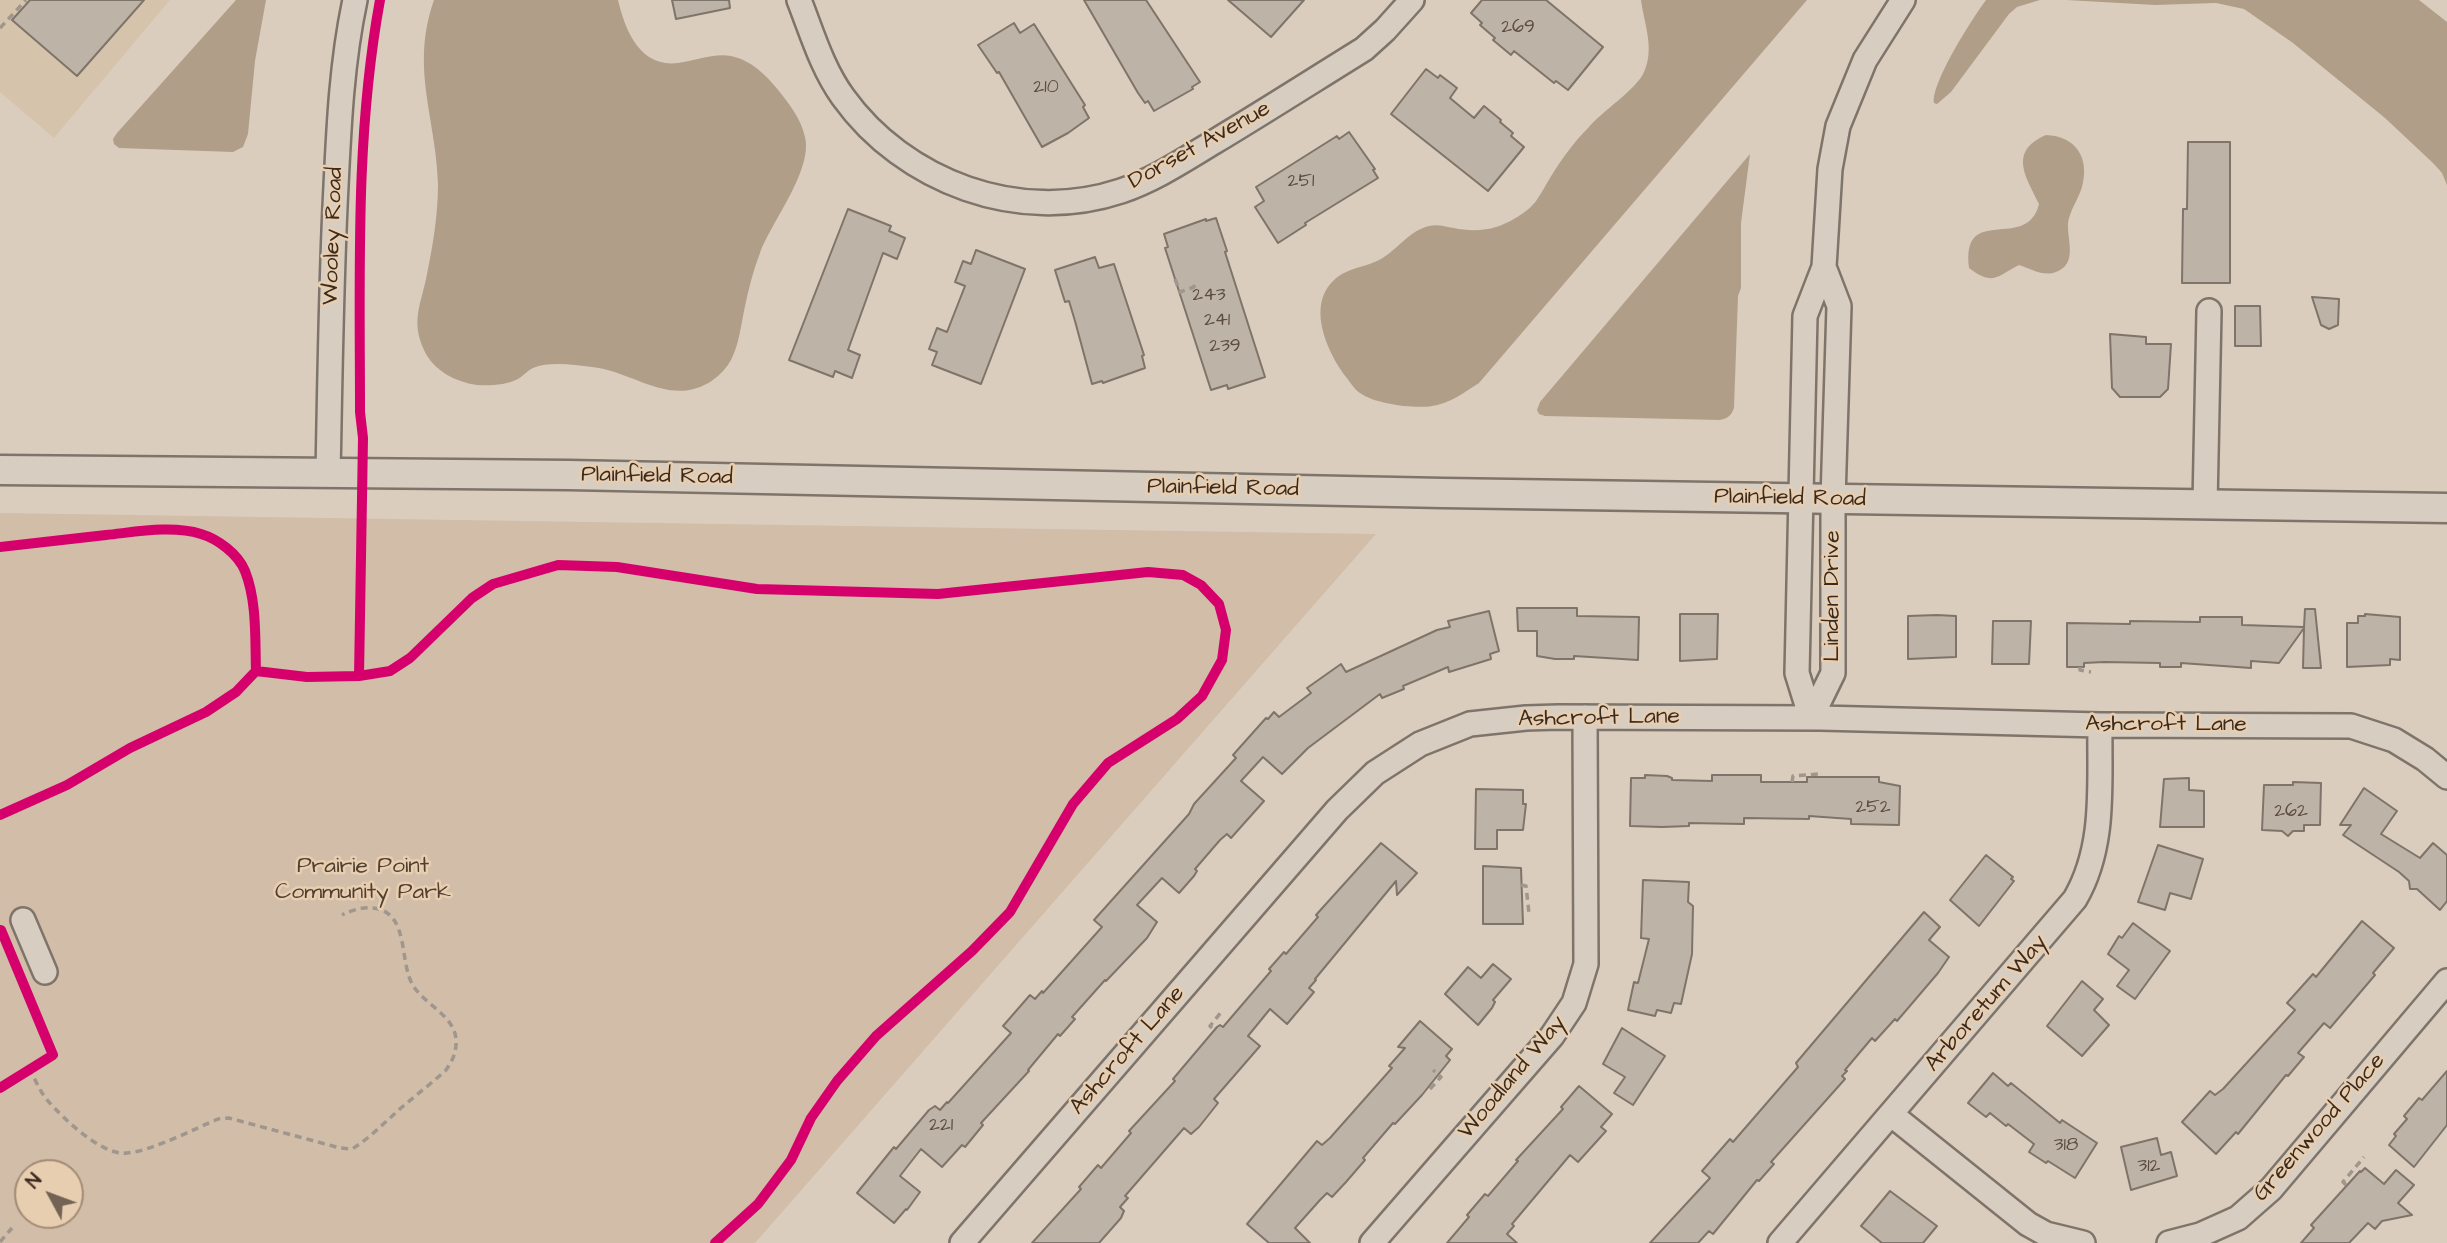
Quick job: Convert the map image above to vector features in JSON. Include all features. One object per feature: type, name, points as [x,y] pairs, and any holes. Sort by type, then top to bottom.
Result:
[{"type":"main road","name":"Plainfield Road","points":[[0,470],[582,475],[1415,493],[2447,508]]},
{"type":"street","name":"Wooley Road","points":[[328,474],[337,158],[345,43],[355,0]]},
{"type":"street","name":"Dorset Avenue","points":[[799,0],[825,65],[842,96],[866,125],[894,150],[924,171],[956,187],[1033,203],[1073,201],[1119,192],[1160,174],[1364,49],[1412,0]]},
{"type":"street","name":"Linden Drive","points":[[1811,718],[1797,673],[1805,316],[1824,267],[1829,169],[1838,126],[1866,60],[1903,0]]},
{"type":"street","name":"Linden Drive","points":[[1811,718],[1833,673],[1833,499],[1839,306],[1824,267]]},
{"type":"street","points":[[2205,504],[2208,311]]},
{"type":"street","name":"Ashcroft Lane","points":[[962,1243],[1337,810],[1375,774],[1420,744],[1470,724],[1526,718],[1811,718],[2100,725],[2351,726],[2394,740],[2425,759],[2447,777]]},
{"type":"street","name":"Woodland Way","points":[[1372,1243],[1552,1036],[1574,1003],[1586,964],[1585,718]]},
{"type":"street","name":"Arboretum Way","points":[[1780,1243],[2067,912],[2083,886],[2097,837],[2100,725]]},
{"type":"street","points":[[23,920],[45,972]]},
{"type":"street","name":"Greenwood Place","points":[[2169,1243],[2200,1235],[2238,1218],[2271,1189],[2447,981]]},
{"type":"street","points":[[1892,1115],[2028,1224],[2046,1234],[2083,1243]]},
{"type":"path","points":[[0,27],[26,0]]},
{"type":"path","points":[[1175,279],[1180,292],[1194,287],[1195,282]]},
{"type":"path","points":[[2080,667],[2080,670],[2091,672]]},
{"type":"path","points":[[1792,782],[1793,776],[1819,774]]},
{"type":"path","points":[[1521,885],[1526,886],[1529,913]]},
{"type":"path","points":[[29,1069],[47,1099],[59,1112],[101,1146],[116,1152],[125,1154],[140,1151],[218,1119],[229,1118],[352,1149],[447,1068],[456,1049],[456,1039],[448,1020],[417,992],[411,983],[406,972],[400,930],[391,916],[371,908],[356,909],[342,915]]},
{"type":"path","points":[[1212,1028],[1210,1026],[1222,1011]]},
{"type":"path","points":[[1430,1089],[1441,1077],[1433,1070]]},
{"type":"path","points":[[2346,1185],[2343,1182],[2364,1157]]},
{"type":"path","points":[[0,1242],[12,1227]]},
{"type":"shaded area","points":[[0,0],[170,0],[54,138],[0,92]]},
{"type":"shaded area","points":[[236,0],[266,0],[255,61],[248,134],[243,147],[233,152],[119,148],[114,144],[113,139],[117,133]]},
{"type":"shaded area","points":[[434,0],[618,0],[630,34],[644,53],[665,63],[718,56],[738,58],[763,74],[787,102],[798,118],[805,137],[803,165],[757,260],[734,352],[726,368],[713,380],[697,388],[671,390],[605,369],[554,364],[533,368],[509,383],[477,385],[446,374],[428,357],[420,339],[417,320],[433,241],[438,195],[424,70],[427,25]]},
{"type":"shaded area","points":[[1641,0],[1807,0],[1479,383],[1451,400],[1424,407],[1385,403],[1358,392],[1338,366],[1325,338],[1321,310],[1323,296],[1330,284],[1342,274],[1381,259],[1422,228],[1436,225],[1464,230],[1486,229],[1507,223],[1528,209],[1577,140],[1634,86],[1644,72],[1649,45]]},
{"type":"shaded area","points":[[1986,0],[2040,0],[2017,7],[2009,14],[1951,92],[1937,104],[1934,103],[1945,67]]},
{"type":"shaded area","points":[[2066,0],[2419,0],[2447,22],[2447,185],[2434,164],[2385,118],[2293,43],[2244,9],[2216,3],[2155,5]]},
{"type":"shaded area","points":[[2046,135],[2065,139],[2073,144],[2084,167],[2082,187],[2068,223],[2070,251],[2067,263],[2063,268],[2051,273],[2042,273],[2019,265],[1994,278],[1977,274],[1969,268],[1969,248],[1975,237],[1984,232],[2022,225],[2032,218],[2039,204],[2026,175],[2023,157],[2034,142]]},
{"type":"shaded area","points":[[1750,154],[1741,223],[1741,288],[1738,296],[1734,408],[1730,415],[1720,420],[1539,414],[1537,410],[1540,402]]},
{"type":"green space","name":"Prairie Point Community Park","points":[[0,513],[1376,534],[755,1243],[0,1243]]},
{"type":"building","points":[[30,0],[144,0],[77,76],[12,20]]},
{"type":"building","points":[[672,0],[729,0],[730,8],[676,19]]},
{"type":"building","points":[[1084,0],[1146,0],[1200,82],[1192,87],[1193,89],[1154,111],[1148,101],[1145,103],[1138,93]]},
{"type":"building","points":[[1228,0],[1304,0],[1271,37]]},
{"type":"building","points":[[1482,0],[1546,0],[1603,47],[1568,90],[1556,81],[1554,83],[1514,51],[1511,55],[1493,40],[1495,38],[1471,13]]},
{"type":"building","points":[[1014,23],[1020,33],[1034,24],[1085,105],[1083,107],[1089,118],[1042,147],[999,72],[997,73],[978,45]]},
{"type":"building","points":[[1426,69],[1438,78],[1440,75],[1457,88],[1450,98],[1474,118],[1484,106],[1501,120],[1513,133],[1511,136],[1524,147],[1488,191],[1391,114]]},
{"type":"building","points":[[1349,132],[1375,169],[1373,170],[1378,178],[1278,243],[1255,207],[1264,201],[1256,187],[1337,136],[1339,139]]},
{"type":"building","points":[[2188,142],[2230,142],[2230,283],[2182,283],[2183,209],[2187,209]]},
{"type":"building","points":[[848,209],[891,226],[889,231],[905,238],[897,259],[883,253],[848,350],[860,355],[852,378],[835,371],[833,377],[789,360]]},
{"type":"building","points":[[1216,218],[1265,377],[1228,389],[1227,385],[1211,390],[1165,248],[1168,247],[1164,234]]},
{"type":"building","points":[[976,250],[1025,269],[981,384],[932,365],[937,352],[929,349],[937,328],[947,332],[965,286],[955,282],[963,261],[971,264]]},
{"type":"building","points":[[1095,257],[1099,268],[1114,264],[1144,355],[1145,368],[1103,383],[1092,384],[1069,301],[1065,302],[1055,270]]},
{"type":"building","points":[[2312,297],[2339,299],[2338,325],[2329,329],[2321,325]]},
{"type":"building","points":[[2235,306],[2260,306],[2261,346],[2235,346]]},
{"type":"building","points":[[2110,334],[2146,337],[2146,344],[2171,344],[2168,389],[2160,397],[2120,397],[2112,388]]},
{"type":"building","points":[[1517,608],[1577,608],[1577,616],[1639,617],[1638,660],[1574,656],[1574,659],[1555,659],[1537,656],[1537,631],[1518,631]]},
{"type":"building","points":[[2305,609],[2315,609],[2321,668],[2303,668],[2304,628],[2279,663],[2251,661],[2251,668],[2181,663],[2181,667],[2160,667],[2160,663],[2104,662],[2084,663],[2084,667],[2067,667],[2067,623],[2200,622],[2200,617],[2242,617],[2242,625],[2304,627]]},
{"type":"building","points":[[1489,611],[1499,651],[1490,654],[1491,659],[1449,672],[1448,667],[1382,698],[1380,694],[1308,748],[1282,774],[1263,757],[1241,781],[1264,801],[1231,838],[1227,834],[1220,840],[1179,893],[1162,878],[1137,905],[1157,922],[1147,938],[1072,1017],[1075,1019],[1060,1036],[1058,1034],[1029,1071],[981,1123],[983,1125],[965,1147],[962,1145],[942,1167],[921,1149],[900,1176],[920,1192],[894,1223],[857,1193],[894,1147],[896,1149],[929,1110],[935,1106],[940,1110],[948,1103],[1011,1033],[1003,1026],[1030,995],[1035,999],[1042,991],[1043,993],[1102,927],[1094,920],[1189,814],[1194,804],[1236,758],[1233,755],[1266,718],[1274,712],[1279,717],[1311,693],[1307,688],[1341,664],[1346,672],[1437,630],[1450,627],[1448,621]]},
{"type":"building","points":[[1680,614],[1718,614],[1717,659],[1680,661]]},
{"type":"building","points":[[2365,614],[2400,617],[2400,660],[2390,659],[2390,665],[2347,667],[2347,623],[2358,623],[2358,616]]},
{"type":"building","points":[[1908,616],[1956,616],[1956,657],[1908,659]]},
{"type":"building","points":[[1993,621],[2031,621],[2029,664],[1992,664]]},
{"type":"building","points":[[1645,775],[1667,776],[1672,780],[1712,781],[1712,775],[1761,775],[1761,782],[1807,782],[1807,777],[1879,777],[1879,782],[1900,786],[1899,825],[1851,824],[1851,819],[1809,816],[1809,819],[1744,818],[1744,824],[1630,826],[1631,778],[1645,778]]},
{"type":"building","points":[[2189,778],[2189,790],[2204,791],[2204,827],[2160,827],[2164,779]]},
{"type":"building","points":[[2293,782],[2321,783],[2320,825],[2304,825],[2304,831],[2293,831],[2288,836],[2282,831],[2262,830],[2264,785],[2293,785]]},
{"type":"building","points":[[2364,788],[2397,811],[2381,834],[2420,858],[2433,843],[2447,855],[2447,901],[2440,910],[2417,889],[2410,889],[2409,881],[2399,872],[2343,835],[2351,825],[2340,825]]},
{"type":"building","points":[[1476,789],[1523,790],[1523,804],[1526,804],[1523,830],[1497,830],[1497,849],[1475,849]]},
{"type":"building","points":[[1381,843],[1417,873],[1397,895],[1396,881],[1315,979],[1309,988],[1314,992],[1287,1024],[1270,1009],[1248,1036],[1260,1046],[1214,1099],[1218,1103],[1199,1127],[1191,1134],[1184,1128],[1125,1196],[1128,1198],[1120,1207],[1124,1211],[1121,1218],[1099,1243],[1032,1243],[1081,1189],[1079,1187],[1098,1165],[1101,1168],[1217,1027],[1223,1027],[1271,971],[1269,969],[1284,952],[1286,954],[1318,917],[1316,915]]},
{"type":"building","points":[[2158,845],[2203,859],[2191,899],[2170,893],[2165,910],[2138,902]]},
{"type":"building","points":[[1986,855],[2013,877],[2011,879],[2014,881],[1979,926],[1950,900]]},
{"type":"building","points":[[1483,866],[1521,868],[1523,924],[1483,924]]},
{"type":"building","points":[[1643,880],[1689,882],[1688,902],[1693,906],[1692,954],[1681,1004],[1674,1003],[1671,1013],[1657,1010],[1655,1016],[1628,1010],[1634,982],[1638,983],[1649,939],[1641,938]]},
{"type":"building","points":[[1924,912],[1940,927],[1929,940],[1949,957],[1938,973],[1897,1021],[1895,1019],[1875,1041],[1872,1038],[1845,1070],[1847,1071],[1842,1076],[1845,1079],[1771,1162],[1774,1164],[1757,1180],[1713,1234],[1709,1231],[1698,1243],[1650,1243],[1710,1178],[1702,1171],[1730,1139],[1733,1142],[1798,1067],[1796,1063]]},
{"type":"building","points":[[2362,921],[2394,948],[2330,1028],[2324,1023],[2298,1053],[2304,1057],[2238,1134],[2236,1132],[2216,1154],[2182,1122],[2210,1091],[2215,1095],[2223,1089],[2295,1010],[2287,1003],[2313,974],[2316,977]]},
{"type":"building","points":[[2133,923],[2170,951],[2135,999],[2117,986],[2129,970],[2108,954],[2119,936],[2122,938]]},
{"type":"building","points":[[1493,964],[1511,979],[1493,1000],[1495,1002],[1492,1008],[1478,1025],[1445,994],[1468,967],[1481,978]]},
{"type":"building","points":[[2082,981],[2103,999],[2094,1010],[2109,1025],[2082,1056],[2047,1026]]},
{"type":"building","points":[[1420,1021],[1452,1049],[1446,1056],[1450,1060],[1422,1095],[1363,1158],[1365,1160],[1346,1182],[1332,1197],[1327,1193],[1295,1228],[1310,1243],[1269,1243],[1247,1224],[1317,1141],[1322,1145],[1330,1138],[1392,1068],[1389,1066],[1405,1048],[1398,1047]]},
{"type":"building","points":[[1622,1028],[1665,1056],[1633,1105],[1614,1093],[1625,1077],[1603,1064]]},
{"type":"building","points":[[2447,1071],[2447,1125],[2414,1167],[2389,1145],[2396,1136],[2394,1134],[2407,1119],[2404,1116]]},
{"type":"building","points":[[1993,1073],[2008,1086],[2011,1083],[2060,1123],[2062,1120],[2097,1143],[2075,1178],[2029,1152],[2034,1144],[2008,1124],[2006,1126],[1990,1113],[1986,1117],[1968,1103]]},
{"type":"building","points":[[1579,1086],[1612,1114],[1601,1127],[1606,1131],[1578,1162],[1570,1155],[1512,1224],[1514,1226],[1507,1234],[1517,1243],[1447,1243],[1469,1217],[1467,1215],[1485,1194],[1488,1196],[1518,1161],[1516,1160],[1563,1109],[1561,1107]]},
{"type":"building","points":[[2157,1138],[2161,1155],[2171,1152],[2177,1176],[2131,1190],[2121,1147]]},
{"type":"building","points":[[2365,1168],[2384,1184],[2396,1170],[2414,1185],[2398,1203],[2412,1215],[2382,1221],[2375,1229],[2368,1223],[2349,1243],[2301,1243],[2314,1228],[2311,1225]]},
{"type":"building","points":[[1890,1191],[1937,1226],[1923,1243],[1882,1243],[1861,1226]]},
{"type":"cycle path","points":[[359,676],[363,438],[360,412],[361,205],[366,102],[380,0]]},
{"type":"cycle path","points":[[0,547],[154,530],[190,531],[207,536],[232,553],[245,571],[253,607],[256,671],[307,677],[359,676],[390,671],[410,658],[472,598],[493,584],[558,565],[617,567],[757,589],[938,594],[1148,572],[1183,575],[1201,585],[1219,604],[1226,630],[1222,660],[1202,696],[1177,719],[1108,763],[1073,804],[1010,912],[972,951],[876,1036],[837,1081],[811,1118],[791,1160],[758,1204],[715,1243]]},
{"type":"cycle path","points":[[0,815],[67,785],[130,748],[206,712],[236,692],[256,671]]},
{"type":"cycle path","points":[[0,1088],[53,1055],[1,930]]}]
